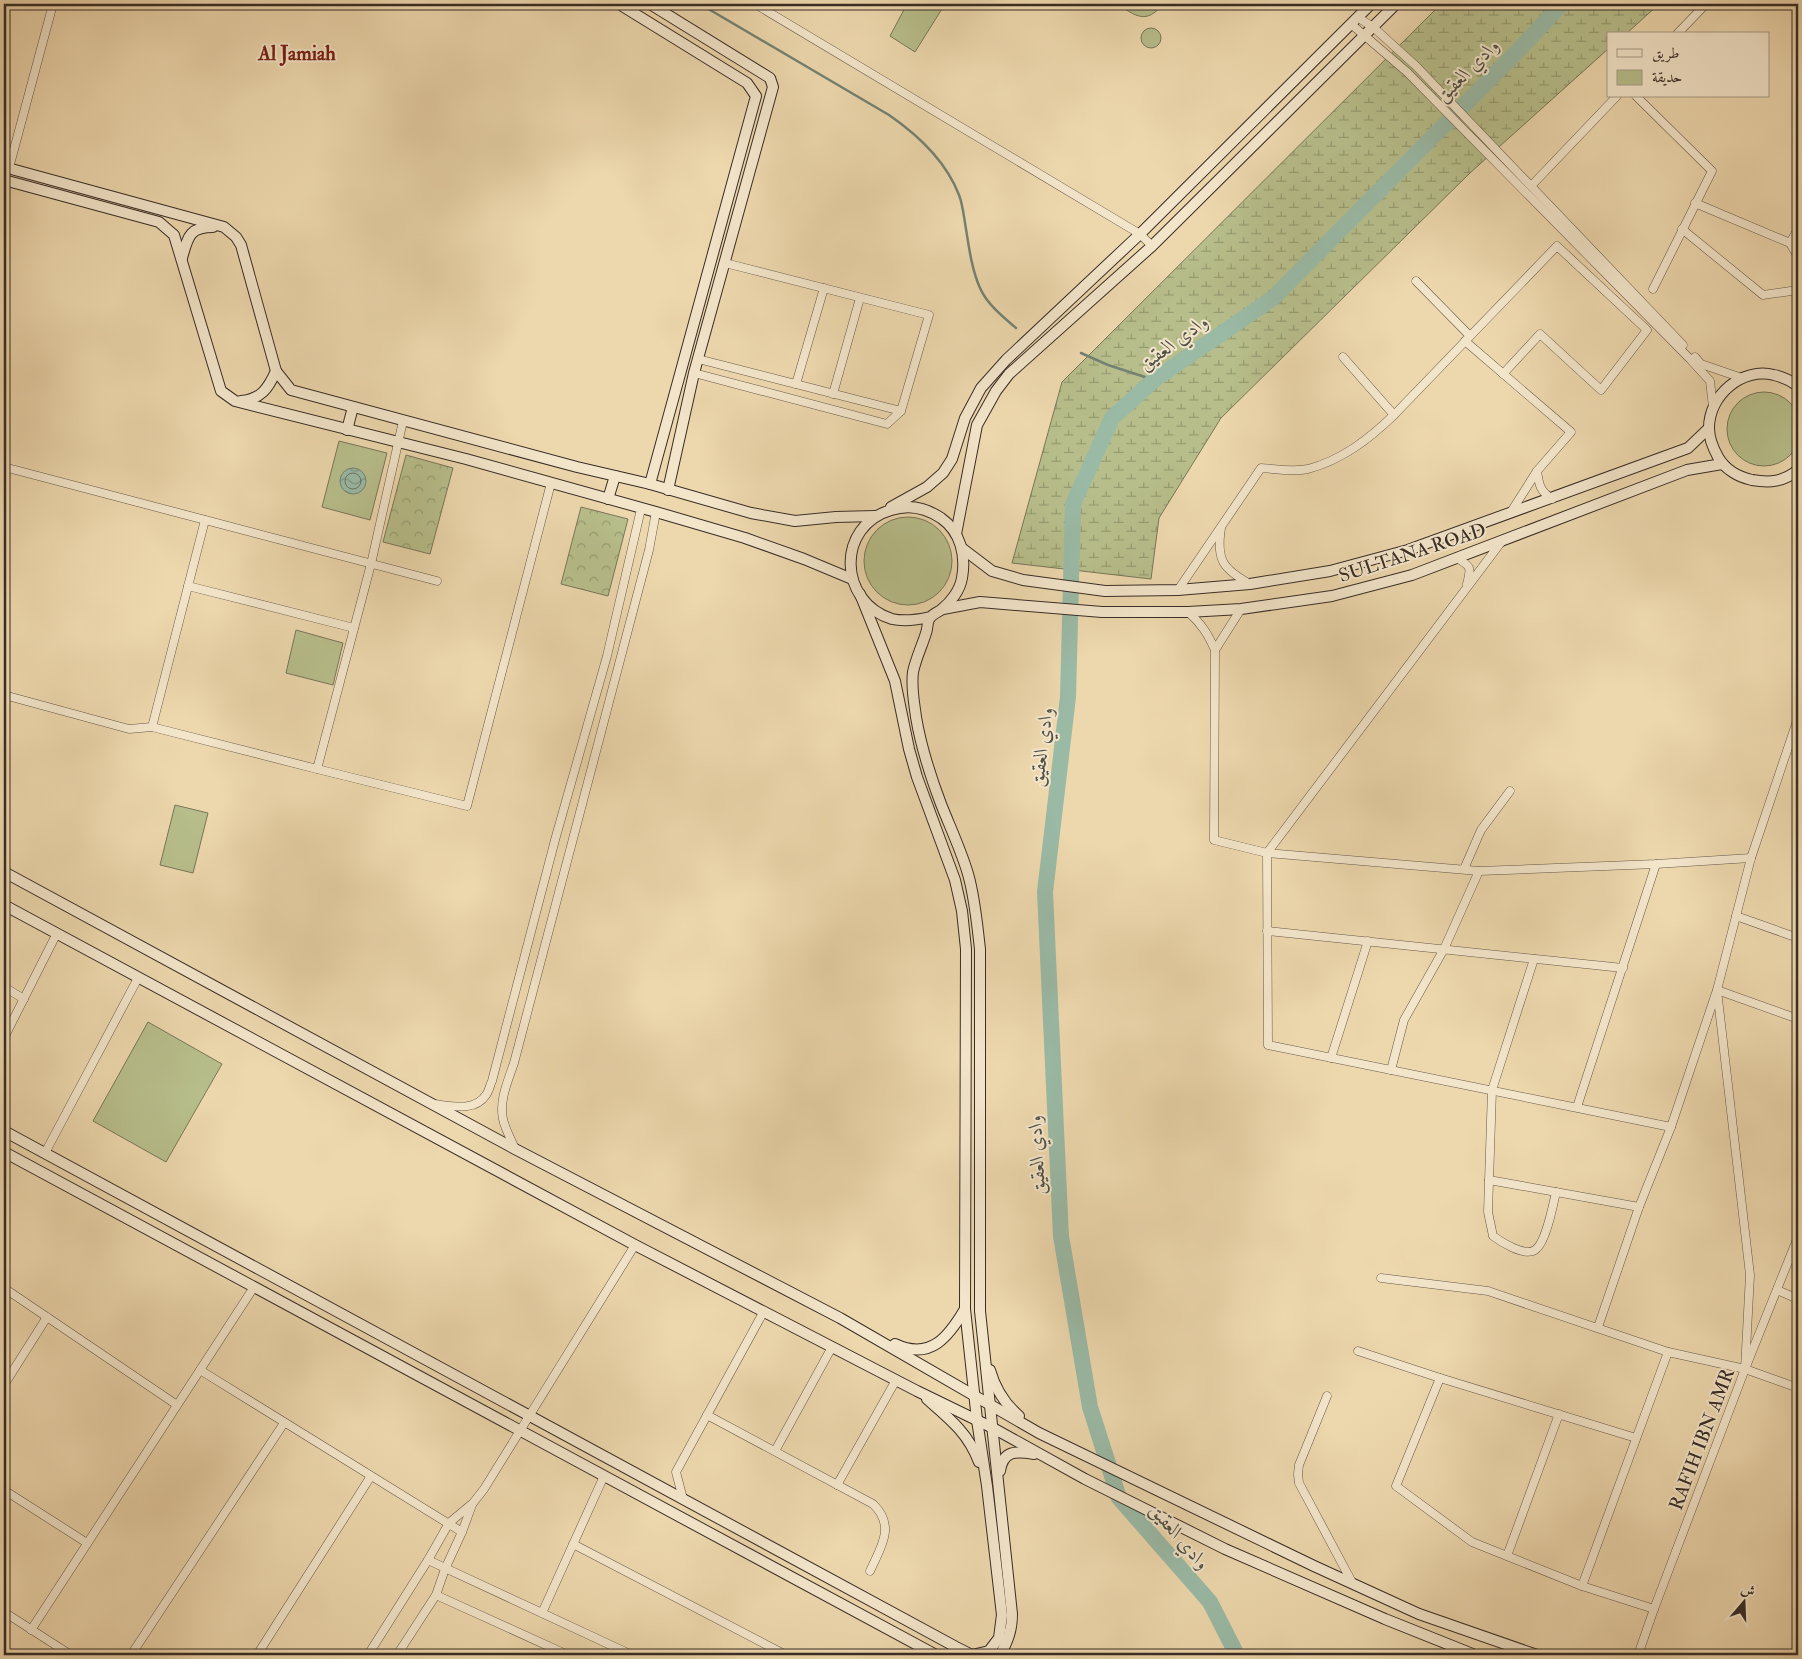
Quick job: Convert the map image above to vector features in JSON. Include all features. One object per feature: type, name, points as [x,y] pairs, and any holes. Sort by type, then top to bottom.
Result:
[{"type":"main road","points":[[619,4],[748,82],[756,96],[650,484]]},
{"type":"main road","points":[[650,4],[770,78],[773,87],[694,373],[668,490]]},
{"type":"main road","points":[[6,167],[224,227],[236,237],[241,245],[276,371],[291,390],[403,421],[650,484],[751,513],[795,521],[879,514],[899,507],[916,507],[932,512],[946,522],[956,534],[963,550],[965,566],[962,582],[954,597],[943,609],[930,617],[911,621],[894,619],[878,612],[864,601],[852,579],[850,569],[851,552],[857,536],[868,522],[879,514],[927,487],[943,473],[952,458],[965,418],[981,388],[1006,360],[1140,234],[1371,4]]},
{"type":"main road","points":[[956,534],[977,426],[996,391],[1009,374],[1152,246],[1396,4]]},
{"type":"main road","points":[[4,180],[159,222],[174,235],[221,391],[235,401],[399,442],[656,512],[745,538],[804,558],[852,579]]},
{"type":"main road","points":[[182,259],[188,237],[201,227],[224,227]]},
{"type":"main road","points":[[235,401],[252,400],[263,393],[276,371]]},
{"type":"main road","points":[[1798,386],[1787,379],[1773,374],[1758,374],[1742,378],[1725,390],[1713,407],[1709,428],[1712,446],[1722,464],[1740,478],[1766,483],[1782,480],[1798,470]]},
{"type":"main road","points":[[347,430],[353,407]]},
{"type":"main road","name":"SULTANA ROAD","points":[[963,550],[992,571],[1023,580],[1105,591],[1178,590],[1250,584],[1330,571],[1398,552],[1552,499],[1688,448],[1709,428]]},
{"type":"main road","name":"SULTANA ROAD","points":[[943,609],[980,602],[1102,612],[1188,612],[1241,610],[1332,596],[1412,575],[1687,470],[1722,464]]},
{"type":"main road","points":[[608,499],[615,476]]},
{"type":"main road","points":[[4,1131],[972,1655],[989,1651],[999,1638],[1002,1615],[965,1309],[966,949],[962,912],[955,880],[917,777],[909,749],[896,681],[860,594]]},
{"type":"main road","points":[[930,617],[914,670],[912,689],[921,743],[928,769],[969,876],[980,949],[980,1311],[1012,1614],[1012,1630],[1007,1644],[1000,1655]]},
{"type":"main road","points":[[4,872],[515,1149],[840,1318],[902,1347],[915,1350],[927,1349],[937,1344],[953,1328],[965,1309]]},
{"type":"main road","points":[[4,905],[636,1245],[917,1391],[993,1428],[1040,1455],[1225,1549],[1386,1619],[1475,1655]]},
{"type":"main road","points":[[4,1152],[520,1430],[924,1652],[936,1655]]},
{"type":"main road","points":[[840,1318],[1039,1433],[1314,1566],[1419,1614],[1537,1655]]},
{"type":"main road","points":[[982,1340],[991,1374],[999,1392],[1008,1406],[1039,1433]]},
{"type":"main road","points":[[917,1391],[951,1420],[968,1439],[975,1451],[987,1486]]},
{"type":"main road","points":[[999,1484],[1002,1461],[1006,1456],[1017,1451],[1040,1455]]},
{"type":"street","points":[[6,167],[53,4]]},
{"type":"street","points":[[755,4],[1140,234],[1152,246]]},
{"type":"street","points":[[1679,32],[1706,4]]},
{"type":"street","points":[[1354,20],[1373,27],[1416,66],[1532,185],[1701,364],[1742,378]]},
{"type":"street","points":[[1354,20],[1365,35],[1407,72],[1690,358],[1710,381],[1713,407]]},
{"type":"street","points":[[1532,185],[1615,98]]},
{"type":"street","points":[[1638,98],[1712,171],[1653,289]]},
{"type":"street","points":[[1695,203],[1790,243],[1798,257]]},
{"type":"street","points":[[1682,229],[1763,295],[1798,290]]},
{"type":"street","points":[[1790,243],[1798,229]]},
{"type":"street","points":[[1178,590],[1261,468],[1307,469],[1328,462],[1370,438],[1557,246],[1647,330],[1601,390],[1540,334],[1503,374]]},
{"type":"street","points":[[694,373],[887,424],[901,411],[928,316],[725,263]]},
{"type":"street","points":[[1416,282],[1467,339],[1503,374],[1571,432],[1537,471],[1510,513]]},
{"type":"street","points":[[796,384],[824,288]]},
{"type":"street","points":[[833,394],[860,298]]},
{"type":"street","points":[[1343,357],[1394,415]]},
{"type":"street","points":[[698,359],[901,411]]},
{"type":"street","points":[[317,769],[371,564],[403,421]]},
{"type":"street","points":[[4,467],[437,581]]},
{"type":"street","points":[[1537,471],[1538,483],[1544,494],[1552,499]]},
{"type":"street","points":[[4,695],[129,729],[152,727],[467,806],[551,483]]},
{"type":"street","points":[[430,1103],[458,1107],[473,1106],[486,1096],[492,1080],[550,858],[607,656],[642,508]]},
{"type":"street","points":[[515,1149],[503,1120],[502,1109],[507,1084],[649,550],[656,512]]},
{"type":"street","points":[[152,727],[205,520]]},
{"type":"street","points":[[1222,526],[1219,542],[1220,555],[1224,565],[1235,576],[1250,584]]},
{"type":"street","points":[[1502,541],[1267,853],[1268,1045],[1671,1127]]},
{"type":"street","points":[[1457,558],[1468,565],[1471,570],[1466,587]]},
{"type":"street","points":[[188,586],[354,628]]},
{"type":"street","points":[[1215,650],[1241,610]]},
{"type":"street","points":[[1188,612],[1207,632],[1215,650],[1214,840],[1267,853],[1479,871],[1751,858]]},
{"type":"street","points":[[1598,1327],[1639,1207],[1671,1127],[1717,990],[1751,858],[1798,718]]},
{"type":"street","points":[[1790,744],[1798,747]]},
{"type":"street","points":[[1464,869],[1481,830],[1510,791]]},
{"type":"street","points":[[1577,1107],[1656,864]]},
{"type":"street","points":[[1391,1070],[1404,1020],[1444,949],[1479,871]]},
{"type":"street","points":[[1736,916],[1798,938]]},
{"type":"street","points":[[1267,931],[1623,968]]},
{"type":"street","points":[[4,1038],[57,933]]},
{"type":"street","points":[[1332,1058],[1368,941]]},
{"type":"street","points":[[1534,959],[1492,1090],[1488,1212],[1493,1236],[1505,1245],[1530,1252],[1536,1250],[1543,1240],[1556,1192]]},
{"type":"street","points":[[45,1153],[138,978]]},
{"type":"street","points":[[4,987],[24,999]]},
{"type":"street","points":[[1717,990],[1798,1019]]},
{"type":"street","points":[[1717,990],[1750,1275],[1745,1368]]},
{"type":"street","points":[[498,1057],[514,1063]]},
{"type":"street","points":[[1489,1180],[1639,1207]]},
{"type":"street","name":"RAFIH IBN AMR","points":[[1638,1655],[1745,1368],[1798,1236]]},
{"type":"street","points":[[368,1655],[449,1523],[473,1503],[484,1489],[636,1245]]},
{"type":"street","points":[[1381,1278],[1488,1291],[1668,1352],[1745,1368],[1798,1388]]},
{"type":"street","points":[[31,1630],[254,1287]]},
{"type":"street","points":[[4,1288],[177,1405]]},
{"type":"street","points":[[1777,1290],[1798,1299]]},
{"type":"street","points":[[683,1499],[676,1472],[764,1311]]},
{"type":"street","points":[[4,1385],[47,1317]]},
{"type":"street","points":[[775,1452],[832,1347]]},
{"type":"street","points":[[1358,1351],[1636,1438]]},
{"type":"street","points":[[1582,1586],[1668,1352]]},
{"type":"street","points":[[200,1370],[462,1532]]},
{"type":"street","points":[[1440,1378],[1396,1486],[1472,1542],[1582,1586],[1654,1609]]},
{"type":"street","points":[[837,1484],[896,1380]]},
{"type":"street","points":[[1327,1396],[1299,1465],[1299,1483],[1353,1584]]},
{"type":"street","points":[[1507,1556],[1559,1414]]},
{"type":"street","points":[[707,1415],[837,1484],[873,1504],[881,1511],[885,1521],[886,1533],[870,1571]]},
{"type":"street","points":[[131,1655],[284,1423]]},
{"type":"street","points":[[257,1655],[371,1476]]},
{"type":"street","points":[[542,1613],[604,1476]]},
{"type":"street","points":[[4,1490],[87,1543]]},
{"type":"street","points":[[397,1655],[436,1595],[444,1569],[462,1532],[473,1503]]},
{"type":"street","points":[[573,1544],[786,1655]]},
{"type":"street","points":[[428,1560],[632,1655]]},
{"type":"street","points":[[436,1595],[568,1655]]},
{"type":"street","points":[[4,1612],[71,1655]]},
{"type":"green space","points":[[907,4],[945,4],[915,52],[890,36]]},
{"type":"green space","points":[[1117,4],[1163,4],[1151,15],[1141,16],[1135,15]]},
{"type":"green space","points":[[1441,4],[1659,4],[1628,32],[1607,32],[1607,50],[1470,173],[1221,418],[1159,518],[1151,579],[1012,563],[1062,382]]},
{"type":"green space","points":[[1151,28],[1158,31],[1161,38],[1158,45],[1151,48],[1144,45],[1141,38],[1144,31]]},
{"type":"green space","points":[[1764,392],[1785,398],[1795,408],[1801,429],[1795,450],[1785,460],[1764,466],[1743,460],[1733,450],[1727,429],[1733,408],[1743,398]]},
{"type":"green space","points":[[339,441],[387,453],[370,520],[322,507]]},
{"type":"green space","points":[[406,455],[453,468],[430,554],[383,542]]},
{"type":"green space","points":[[581,507],[628,519],[608,596],[561,584]]},
{"type":"green space","points":[[908,517],[925,520],[933,524],[945,536],[949,544],[952,561],[949,578],[945,586],[933,598],[925,602],[908,605],[891,602],[883,598],[871,586],[867,578],[864,561],[867,544],[871,536],[883,524],[891,520]]},
{"type":"green space","points":[[296,630],[343,643],[333,685],[286,673]]},
{"type":"green space","points":[[175,805],[208,813],[193,873],[160,865]]},
{"type":"green space","points":[[148,1022],[222,1064],[166,1162],[93,1121]]},
{"type":"water","points":[[353,468],[363,471],[366,481],[363,491],[353,494],[343,491],[340,481],[343,471]]},
{"type":"waterway","points":[[700,4],[889,115],[930,150],[947,171],[959,195],[971,259],[980,288],[991,305],[1016,328]]},
{"type":"waterway","name":"وادي العقيق","points":[[1237,1655],[1210,1602],[1119,1498],[1090,1407],[1061,1236],[1045,892],[1068,697],[1073,504],[1112,418],[1154,380],[1273,298],[1562,4]]},
{"type":"waterway","points":[[1081,353],[1108,365],[1154,380]]},
{"type":"district","name":"Al Jamiah","points":[[297,53]]}]
